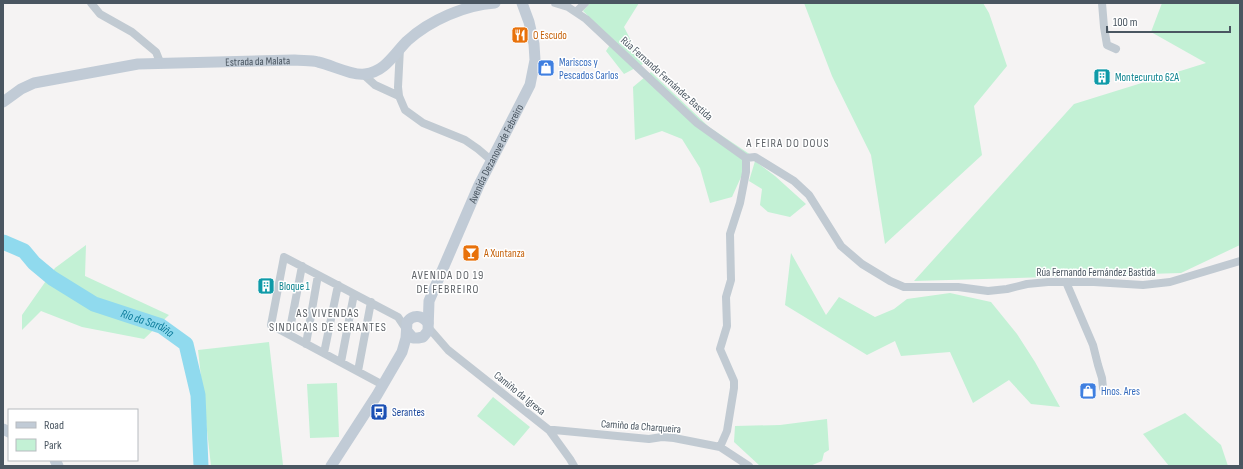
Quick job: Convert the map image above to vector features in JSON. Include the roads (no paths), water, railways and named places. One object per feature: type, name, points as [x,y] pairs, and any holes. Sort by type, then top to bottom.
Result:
[{"type":"main road","points":[[364,75],[376,72],[386,65],[408,40],[426,27],[465,9],[495,3]]},
{"type":"main road","name":"Avenida Dezanove de Febreiro","points":[[414,317],[429,301],[479,185],[530,85],[535,60],[534,44],[529,22],[522,3]]},
{"type":"main road","name":"Estrada da Malata","points":[[3,102],[21,89],[34,83],[138,64],[160,62],[294,60],[318,62],[364,75]]},
{"type":"main road","name":"Avenida Dezanove de Febreiro","points":[[428,325],[429,301]]},
{"type":"main road","points":[[331,466],[383,385],[402,352],[406,338],[407,322],[414,317],[423,318],[428,325],[426,334],[402,352]]},
{"type":"main road","points":[[406,330],[413,338],[419,338]]},
{"type":"street","points":[[91,3],[100,14],[132,32],[156,52],[160,62]]},
{"type":"street","name":"Rúa Fernando Fernández Bastida","points":[[555,3],[568,7],[586,19],[697,123],[746,158],[755,158],[794,181],[809,195],[841,246],[862,264],[890,281],[904,287],[958,287],[988,291],[1048,282],[1143,285],[1170,282],[1240,261]]},
{"type":"street","points":[[576,12],[585,3]]},
{"type":"street","points":[[1102,3],[1107,45],[1116,49]]},
{"type":"street","points":[[400,48],[398,87],[399,96],[406,110],[424,123],[465,140],[492,161]]},
{"type":"street","points":[[364,75],[375,85],[399,96]]},
{"type":"street","points":[[720,447],[727,431],[734,388],[734,381],[720,349],[727,326],[726,297],[731,280],[730,234],[740,203],[746,172],[746,158]]},
{"type":"street","points":[[383,385],[271,325],[284,257],[398,317],[414,317]]},
{"type":"street","points":[[289,334],[302,266]]},
{"type":"street","points":[[306,344],[318,275]]},
{"type":"street","points":[[1066,282],[1093,345],[1102,378],[1103,388]]},
{"type":"street","points":[[324,353],[338,285]]},
{"type":"street","points":[[341,362],[354,294]]},
{"type":"street","points":[[358,371],[370,302]]},
{"type":"street","points":[[398,317],[406,330]]},
{"type":"street","points":[[428,325],[443,344]]},
{"type":"street","points":[[419,338],[433,340],[443,344]]},
{"type":"street","name":"Camiño da Igrexa","points":[[443,344],[549,430],[572,465]]},
{"type":"street","name":"Camiño da Charqueira","points":[[549,430],[649,438],[674,438],[720,447],[749,466]]},
{"type":"waterway","name":"Río da Sardiña","points":[[3,242],[24,251],[34,263],[52,278],[94,304],[161,326],[186,344],[198,395],[201,466]]},
{"type":"place","name":"O Escudo","points":[[520,35]]},
{"type":"place","name":"Mariscos y Pescados Carlos","points":[[546,68]]},
{"type":"place","name":"Montecuruto 62A","points":[[1102,77]]},
{"type":"place","name":"A Xuntanza","points":[[471,253]]},
{"type":"place","name":"Bloque 1","points":[[266,286]]},
{"type":"place","name":"Hnos. Ares","points":[[1088,391]]},
{"type":"place","name":"Serantes","points":[[379,412]]},
{"type":"district","name":"A FEIRA DO DOUS","points":[[788,143]]},
{"type":"district","name":"AVENIDA DO 19 DE FEBREIRO","points":[[448,282]]},
{"type":"district","name":"AS VIVENDAS SINDICAIS DE SERANTES","points":[[328,320]]}]
